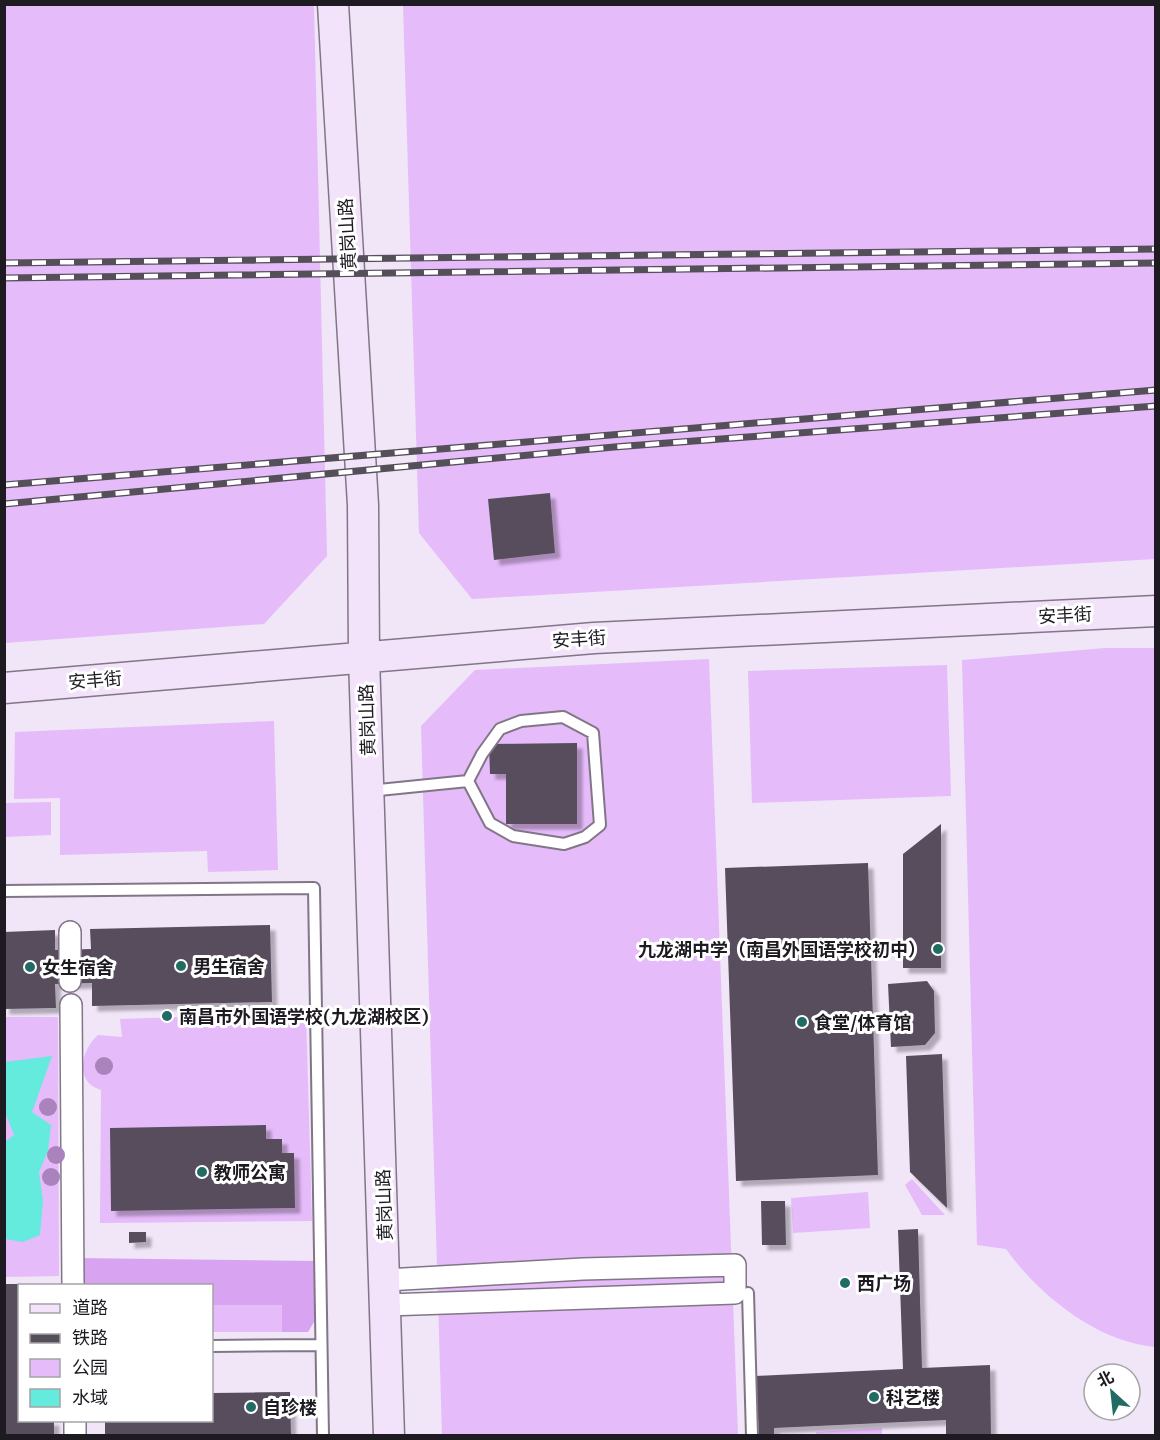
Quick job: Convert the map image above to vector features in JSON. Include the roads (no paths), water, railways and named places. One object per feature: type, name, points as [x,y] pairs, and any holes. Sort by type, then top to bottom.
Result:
[{"type":"street","name":"黄岗山路","points":[[333,4],[363,506],[364,657],[387,1292],[389,1436]]},
{"type":"street","name":"安丰街","points":[[4,688],[594,638],[1155,611]]},
{"type":"street","points":[[70,932],[70,981]]},
{"type":"street","points":[[71,1005],[73,1284]]},
{"type":"street","points":[[735,1264],[735,1293],[387,1292],[583,1269],[735,1264]]},
{"type":"lane","points":[[562,717],[593,733],[600,825],[585,837],[564,844],[513,836],[490,822],[468,781],[482,754],[500,729],[521,721],[562,717]]},
{"type":"lane","points":[[369,791],[468,781]]},
{"type":"lane","points":[[4,891],[314,888],[323,1436]]},
{"type":"lane","points":[[748,1293],[752,1436]]},
{"type":"lane","points":[[213,1346],[321,1345]]},
{"type":"water","points":[[52,1056],[32,1112],[51,1125],[48,1151],[39,1172],[43,1201],[40,1235],[23,1242],[5,1239],[5,1142],[14,1135],[5,1112],[5,1062]]},
{"type":"railway","points":[[4,263],[1156,249]]},
{"type":"railway","points":[[4,278],[1156,263]]},
{"type":"railway","points":[[4,485],[1156,390]]},
{"type":"railway","points":[[4,504],[614,447],[1156,406]]},
{"type":"place","name":"九龙湖中学（南昌外国语学校初中）","points":[[938,949]]},
{"type":"place","name":"男生宿舍","points":[[181,966]]},
{"type":"place","name":"女生宿舍","points":[[30,967]]},
{"type":"place","name":"南昌市外国语学校(九龙湖校区)","points":[[167,1016]]},
{"type":"place","name":"食堂/体育馆","points":[[802,1022]]},
{"type":"place","name":"教师公寓","points":[[202,1172]]},
{"type":"place","name":"西广场","points":[[845,1283]]},
{"type":"place","name":"科艺楼","points":[[874,1397]]},
{"type":"place","name":"自珍楼","points":[[251,1407]]}]
